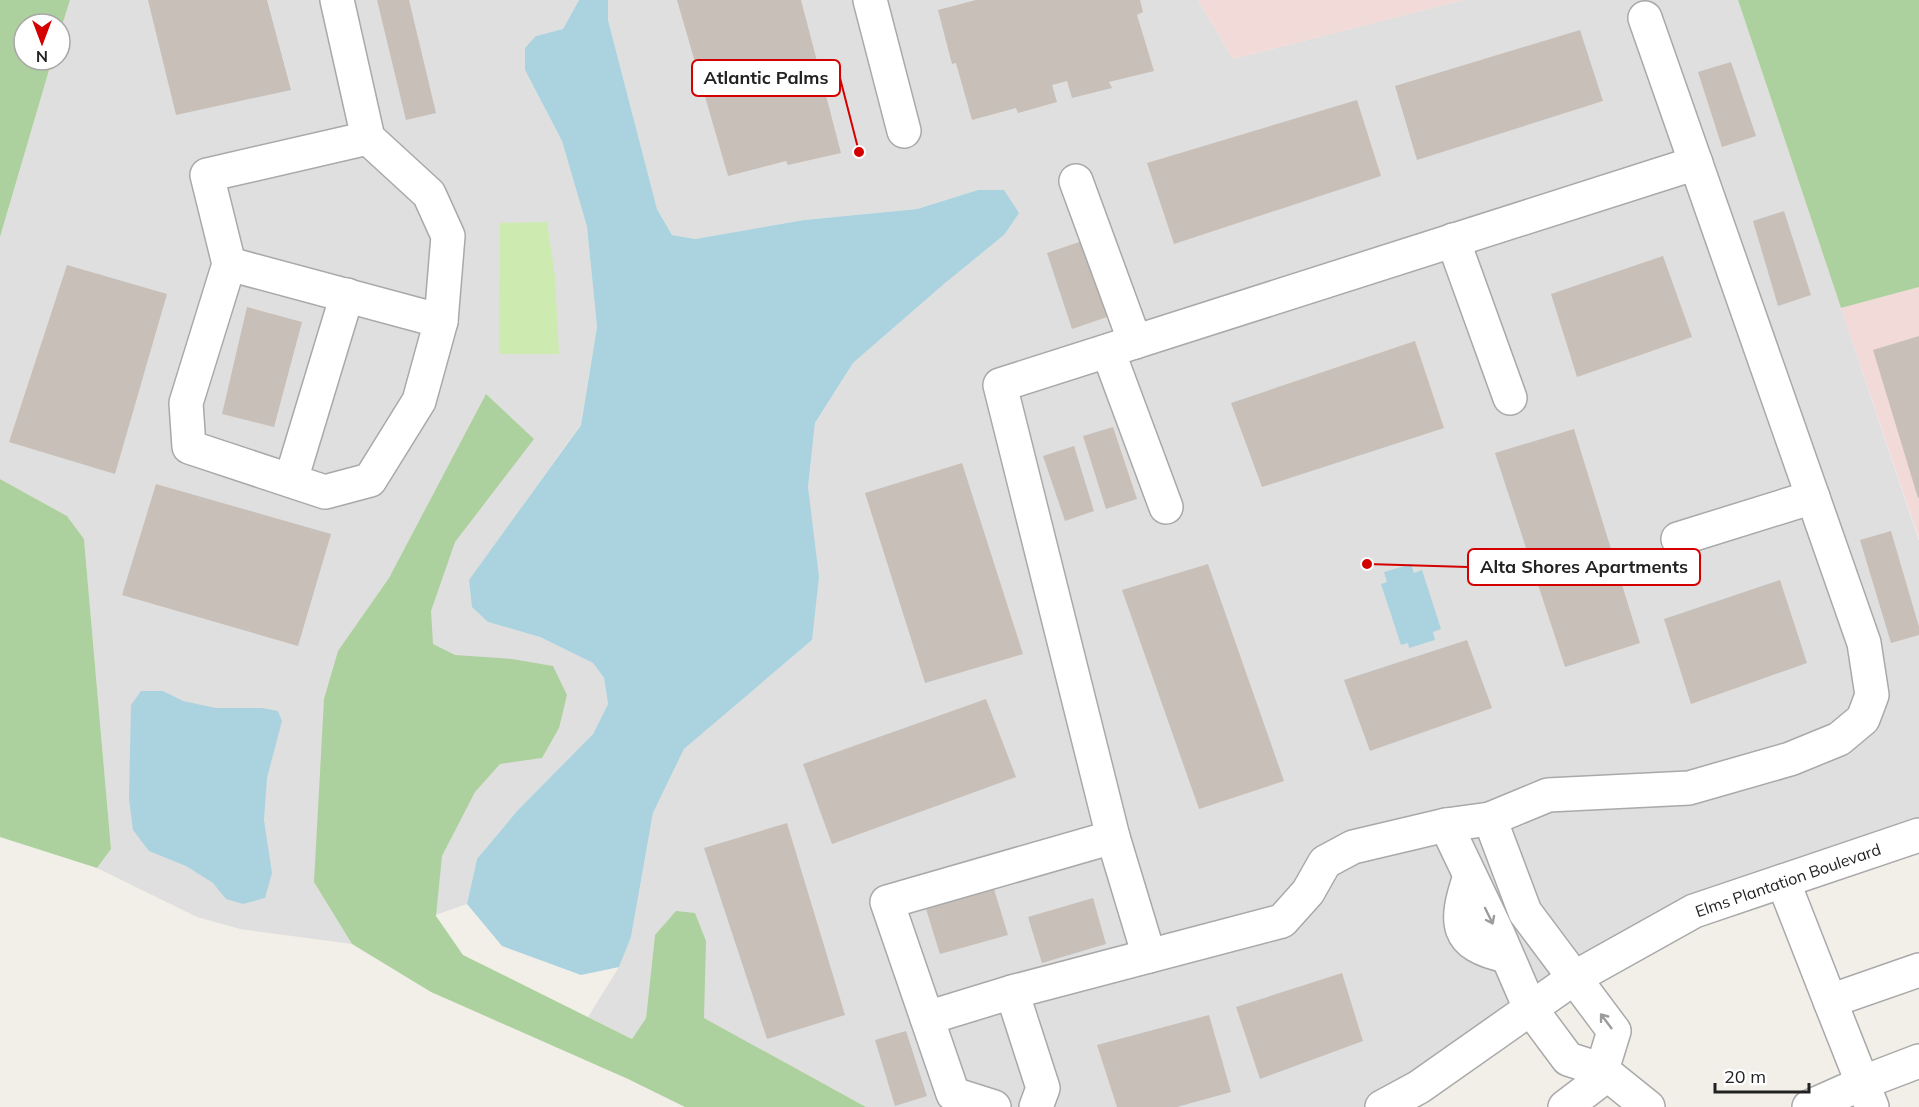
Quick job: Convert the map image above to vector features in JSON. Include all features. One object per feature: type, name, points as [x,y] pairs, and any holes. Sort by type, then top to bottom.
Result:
[{"type":"street","points":[[337,0],[368,138],[429,194],[448,236],[441,321],[419,400],[370,480],[326,492],[189,447],[186,403],[229,264],[207,175],[368,138]]},
{"type":"street","points":[[870,0],[904,132]]},
{"type":"street","points":[[927,1018],[1012,992],[1282,921],[1308,892],[1325,862],[1353,847],[1446,825],[1490,819],[1548,795],[1689,788],[1790,759],[1839,739],[1863,719],[1872,695],[1864,643],[1645,18]]},
{"type":"street","points":[[1149,956],[1113,837],[1000,385],[1696,163]]},
{"type":"street","points":[[1076,180],[1167,507]]},
{"type":"street","points":[[1453,240],[1510,398]]},
{"type":"street","points":[[229,264],[441,321]]},
{"type":"street","points":[[291,480],[346,295]]},
{"type":"street","points":[[1678,539],[1813,497]]},
{"type":"street","points":[[1490,819],[1525,912],[1614,1031],[1604,1072],[1565,1107]]},
{"type":"street","points":[[1446,825],[1530,1008],[1568,1059],[1604,1072],[1648,1107]]},
{"type":"street","name":"Elms Plantation Boulevard","points":[[1382,1107],[1413,1097],[1530,1008],[1574,978],[1694,911],[1919,835]]},
{"type":"street","points":[[994,1107],[953,1094],[887,902],[1113,837]]},
{"type":"street","points":[[1783,881],[1868,1095]]},
{"type":"street","points":[[1830,1001],[1919,970]]},
{"type":"street","points":[[1012,992],[1043,1088],[1036,1107]]},
{"type":"street","points":[[1809,1107],[1868,1095],[1919,1061]]},
{"type":"shaded area","points":[[70,0],[579,0],[563,29],[536,36],[525,70],[562,141],[587,227],[597,327],[581,424],[469,581],[488,622],[540,637],[593,663],[604,678],[608,704],[593,734],[517,811],[477,859],[467,904],[352,944],[240,929],[197,917],[97,868],[111,849],[84,539],[67,516],[0,479],[0,237],[48,72],[72,72],[72,12],[66,12]]},
{"type":"shaded area","points":[[608,0],[1198,0],[1233,59],[1464,0],[1738,0],[1919,541],[1919,835],[1694,911],[1382,1107],[866,1107],[704,1018],[704,994],[655,935],[646,1018],[632,1039],[588,1017],[619,967],[631,937],[653,813],[684,749],[812,640],[808,487],[815,423],[853,363],[1004,235],[978,190],[917,209],[804,220],[695,239],[672,235],[657,209],[608,20]]},
{"type":"shaded area","points":[[1198,0],[1464,0],[1233,59]]},
{"type":"shaded area","points":[[1919,287],[1919,539],[1841,308]]},
{"type":"green space","points":[[0,0],[70,0],[66,12],[12,12],[12,72],[48,72],[0,237]]},
{"type":"green space","points":[[1738,0],[1919,0],[1919,287],[1841,308]]},
{"type":"green space","points":[[547,222],[555,277],[559,354],[499,354],[500,223]]},
{"type":"green space","points":[[486,394],[534,439],[455,542],[431,611],[433,644],[455,655],[512,659],[553,666],[567,695],[559,728],[542,758],[500,764],[475,792],[442,856],[436,916],[463,955],[632,1039],[646,1018],[655,935],[676,911],[695,913],[706,941],[704,1018],[866,1107],[685,1107],[628,1079],[431,992],[352,944],[314,882],[324,699],[338,651],[389,578]]},
{"type":"green space","points":[[0,479],[67,516],[84,539],[111,849],[97,868],[0,837]]},
{"type":"water","points":[[579,0],[608,0],[608,20],[657,209],[672,235],[695,239],[804,220],[917,209],[978,190],[1004,190],[1019,213],[1004,235],[853,363],[815,423],[808,487],[819,577],[812,640],[684,749],[653,813],[631,937],[619,967],[581,975],[502,946],[467,904],[477,859],[517,811],[593,734],[608,704],[604,678],[593,663],[540,637],[488,622],[472,607],[469,580],[581,425],[597,327],[587,227],[562,141],[525,70],[525,48],[536,36],[563,29]]},
{"type":"water","points":[[1411,564],[1414,573],[1422,570],[1441,629],[1433,632],[1435,640],[1409,648],[1408,643],[1401,645],[1381,584],[1387,582],[1384,572]]},
{"type":"water","points":[[141,691],[163,691],[183,701],[216,708],[262,708],[278,711],[282,721],[267,778],[264,820],[272,873],[265,898],[243,904],[226,899],[213,883],[186,866],[149,851],[133,830],[129,799],[131,705]]},
{"type":"building","points":[[148,0],[267,0],[291,90],[176,115]]},
{"type":"building","points":[[377,0],[409,0],[436,113],[406,120]]},
{"type":"building","points":[[677,0],[801,0],[841,153],[788,165],[786,161],[728,176]]},
{"type":"building","points":[[976,0],[1140,0],[1143,12],[1137,15],[1154,71],[1109,82],[1112,88],[1072,98],[1067,81],[1052,85],[1057,102],[1018,113],[1016,108],[972,120],[956,63],[952,64],[938,10]]},
{"type":"building","points":[[1580,30],[1603,101],[1417,160],[1395,86]]},
{"type":"building","points":[[1731,62],[1756,136],[1722,147],[1698,72]]},
{"type":"building","points":[[1357,100],[1381,176],[1174,244],[1147,163]]},
{"type":"building","points":[[1784,211],[1811,295],[1778,306],[1753,221]]},
{"type":"building","points":[[1082,241],[1107,317],[1072,329],[1047,253]]},
{"type":"building","points":[[1663,256],[1692,337],[1577,377],[1551,294]]},
{"type":"building","points":[[67,265],[167,294],[115,474],[9,442]]},
{"type":"building","points":[[247,307],[302,322],[274,427],[222,414]]},
{"type":"building","points":[[1919,336],[1919,498],[1918,498],[1873,350]]},
{"type":"building","points":[[1415,341],[1444,428],[1262,487],[1231,403]]},
{"type":"building","points":[[1113,427],[1137,499],[1106,509],[1083,436]]},
{"type":"building","points":[[1574,429],[1640,643],[1565,667],[1495,453]]},
{"type":"building","points":[[1074,446],[1094,511],[1065,521],[1043,456]]},
{"type":"building","points":[[962,463],[1023,654],[925,683],[865,493]]},
{"type":"building","points":[[156,484],[331,534],[298,646],[122,595]]},
{"type":"building","points":[[1891,531],[1919,627],[1919,635],[1891,643],[1860,540]]},
{"type":"building","points":[[1208,564],[1284,781],[1199,809],[1122,590]]},
{"type":"building","points":[[1780,580],[1807,663],[1691,704],[1664,619]]},
{"type":"building","points":[[1467,640],[1492,708],[1370,751],[1344,680]]},
{"type":"building","points":[[986,699],[1016,777],[832,844],[803,764]]},
{"type":"building","points":[[787,823],[845,1015],[767,1039],[704,848]]},
{"type":"building","points":[[994,889],[1008,935],[940,954],[926,909]]},
{"type":"building","points":[[1093,898],[1106,944],[1042,963],[1028,917]]},
{"type":"building","points":[[1342,973],[1363,1041],[1260,1079],[1236,1007]]},
{"type":"building","points":[[1209,1015],[1231,1092],[1177,1107],[1117,1107],[1097,1045]]},
{"type":"building","points":[[906,1031],[927,1096],[895,1106],[875,1040]]},
{"type":"place","name":"Atlantic Palms","points":[[859,152]]},
{"type":"place","name":"Alta Shores Apartments","points":[[1367,564]]}]
